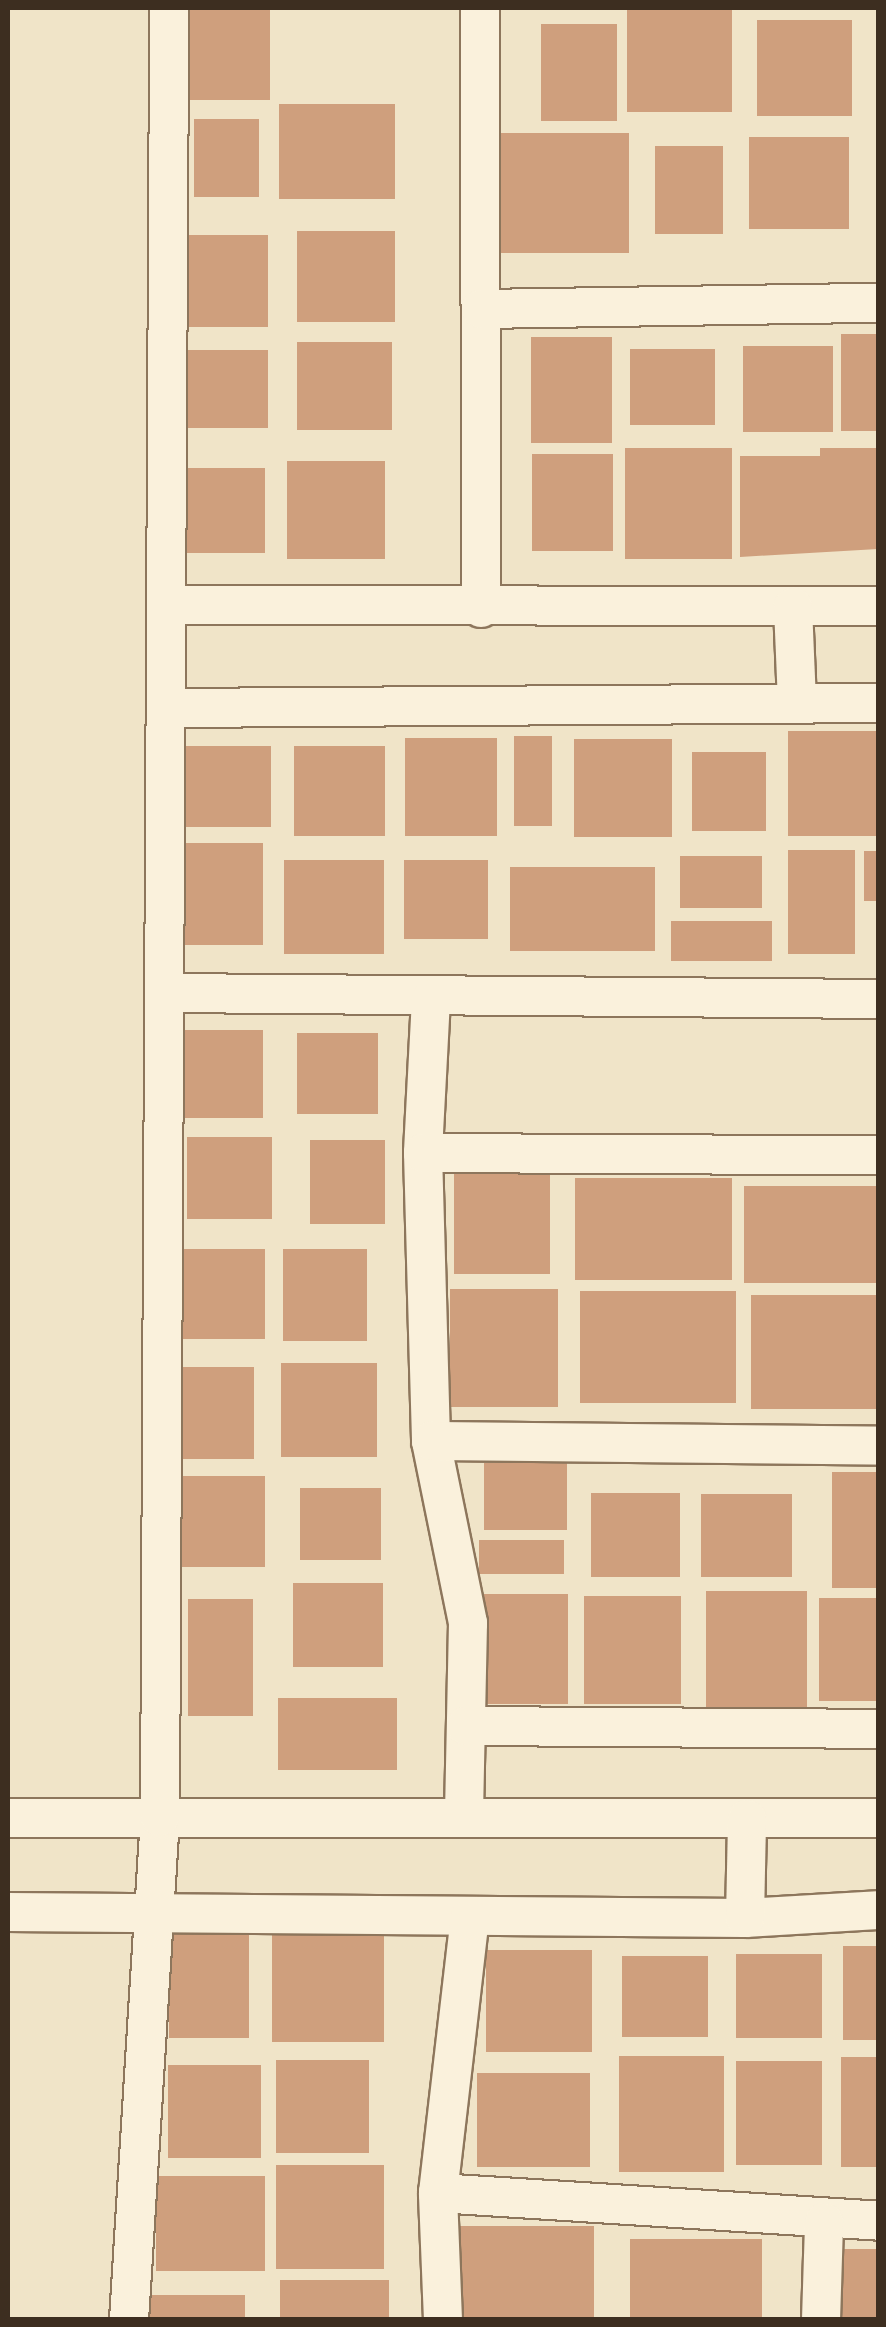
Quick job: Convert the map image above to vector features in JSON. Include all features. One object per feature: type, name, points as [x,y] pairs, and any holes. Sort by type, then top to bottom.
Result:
[{"type":"street","points":[[129,2320],[160,1817],[170,708],[169,8]]},
{"type":"street","points":[[480,8],[480,608]]},
{"type":"street","points":[[481,309],[878,303]]},
{"type":"street","points":[[170,605],[878,606]]},
{"type":"street","points":[[793,607],[797,703]]},
{"type":"street","points":[[170,708],[878,703]]},
{"type":"street","points":[[166,994],[431,999],[878,999]]},
{"type":"street","points":[[431,999],[423,1153],[431,1440],[468,1623],[464,1818]]},
{"type":"street","points":[[423,1153],[878,1155]]},
{"type":"street","points":[[431,1440],[878,1446]]},
{"type":"street","points":[[466,1726],[878,1728]]},
{"type":"street","points":[[8,1818],[878,1818]]},
{"type":"street","points":[[745,1918],[747,1819]]},
{"type":"street","points":[[8,1912],[157,1910],[470,1918],[745,1918],[878,1910]]},
{"type":"street","points":[[442,2320],[438,2193],[470,1918]]},
{"type":"street","points":[[438,2193],[824,2222],[878,2221]]},
{"type":"street","points":[[821,2320],[824,2222]]},
{"type":"building","points":[[627,8],[732,8],[732,112],[627,112]]},
{"type":"building","points":[[184,9],[270,9],[270,100],[184,100]]},
{"type":"building","points":[[757,20],[852,20],[852,116],[757,116]]},
{"type":"building","points":[[541,24],[617,24],[617,121],[541,121]]},
{"type":"building","points":[[279,104],[395,104],[395,199],[279,199]]},
{"type":"building","points":[[194,119],[259,119],[259,197],[194,197]]},
{"type":"building","points":[[487,133],[629,133],[629,253],[487,253]]},
{"type":"building","points":[[749,137],[849,137],[849,229],[749,229]]},
{"type":"building","points":[[655,146],[723,146],[723,234],[655,234]]},
{"type":"building","points":[[297,231],[395,231],[395,322],[297,322]]},
{"type":"building","points":[[184,235],[268,235],[268,327],[184,327]]},
{"type":"building","points":[[841,334],[878,334],[878,431],[841,431]]},
{"type":"building","points":[[531,337],[612,337],[612,443],[531,443]]},
{"type":"building","points":[[297,342],[392,342],[392,430],[297,430]]},
{"type":"building","points":[[743,346],[833,346],[833,432],[743,432]]},
{"type":"building","points":[[630,349],[715,349],[715,425],[630,425]]},
{"type":"building","points":[[187,350],[268,350],[268,428],[187,428]]},
{"type":"building","points":[[625,448],[732,448],[732,559],[625,559]]},
{"type":"building","points":[[820,448],[878,448],[878,549],[740,557],[740,456],[820,456]]},
{"type":"building","points":[[532,454],[613,454],[613,551],[532,551]]},
{"type":"building","points":[[287,461],[385,461],[385,559],[287,559]]},
{"type":"building","points":[[175,468],[265,468],[265,553],[175,553]]},
{"type":"building","points":[[788,731],[878,731],[878,836],[788,836]]},
{"type":"building","points":[[514,736],[552,736],[552,826],[514,826]]},
{"type":"building","points":[[405,738],[497,738],[497,836],[405,836]]},
{"type":"building","points":[[574,739],[672,739],[672,837],[574,837]]},
{"type":"building","points":[[177,746],[271,746],[271,827],[177,827]]},
{"type":"building","points":[[294,746],[385,746],[385,836],[294,836]]},
{"type":"building","points":[[692,752],[766,752],[766,831],[692,831]]},
{"type":"building","points":[[181,843],[263,843],[263,945],[181,945]]},
{"type":"building","points":[[788,850],[855,850],[855,954],[788,954]]},
{"type":"building","points":[[864,851],[878,851],[878,901],[864,901]]},
{"type":"building","points":[[680,856],[762,856],[762,908],[680,908]]},
{"type":"building","points":[[284,860],[384,860],[384,954],[284,954]]},
{"type":"building","points":[[404,860],[488,860],[488,939],[404,939]]},
{"type":"building","points":[[510,867],[655,867],[655,951],[510,951]]},
{"type":"building","points":[[671,921],[772,921],[772,961],[671,961]]},
{"type":"building","points":[[181,1030],[263,1030],[263,1118],[181,1118]]},
{"type":"building","points":[[297,1033],[378,1033],[378,1114],[297,1114]]},
{"type":"building","points":[[187,1137],[272,1137],[272,1219],[187,1219]]},
{"type":"building","points":[[310,1140],[385,1140],[385,1224],[310,1224]]},
{"type":"building","points":[[454,1174],[550,1174],[550,1274],[454,1274]]},
{"type":"building","points":[[575,1178],[732,1178],[732,1280],[575,1280]]},
{"type":"building","points":[[744,1186],[878,1186],[878,1283],[744,1283]]},
{"type":"building","points":[[178,1249],[265,1249],[265,1339],[178,1339]]},
{"type":"building","points":[[283,1249],[367,1249],[367,1341],[283,1341]]},
{"type":"building","points":[[450,1289],[558,1289],[558,1407],[450,1407]]},
{"type":"building","points":[[580,1291],[736,1291],[736,1403],[580,1403]]},
{"type":"building","points":[[751,1295],[878,1295],[878,1409],[751,1409]]},
{"type":"building","points":[[281,1363],[377,1363],[377,1457],[281,1457]]},
{"type":"building","points":[[176,1367],[254,1367],[254,1459],[176,1459]]},
{"type":"building","points":[[484,1463],[567,1463],[567,1530],[484,1530]]},
{"type":"building","points":[[832,1472],[878,1472],[878,1588],[832,1588]]},
{"type":"building","points":[[178,1476],[265,1476],[265,1567],[178,1567]]},
{"type":"building","points":[[300,1488],[381,1488],[381,1560],[300,1560]]},
{"type":"building","points":[[591,1493],[680,1493],[680,1577],[591,1577]]},
{"type":"building","points":[[701,1494],[792,1494],[792,1577],[701,1577]]},
{"type":"building","points":[[479,1540],[564,1540],[564,1574],[479,1574]]},
{"type":"building","points":[[293,1583],[383,1583],[383,1667],[293,1667]]},
{"type":"building","points":[[706,1591],[807,1591],[807,1711],[706,1711]]},
{"type":"building","points":[[479,1594],[568,1594],[568,1704],[479,1704]]},
{"type":"building","points":[[584,1596],[681,1596],[681,1704],[584,1704]]},
{"type":"building","points":[[819,1598],[878,1598],[878,1701],[819,1701]]},
{"type":"building","points":[[188,1599],[253,1599],[253,1716],[188,1716]]},
{"type":"building","points":[[278,1698],[397,1698],[397,1770],[278,1770]]},
{"type":"building","points":[[272,1932],[384,1932],[384,2042],[272,2042]]},
{"type":"building","points":[[169,1934],[249,1934],[249,2038],[169,2038]]},
{"type":"building","points":[[843,1946],[878,1946],[878,2040],[843,2040]]},
{"type":"building","points":[[486,1950],[592,1950],[592,2052],[486,2052]]},
{"type":"building","points":[[736,1954],[822,1954],[822,2038],[736,2038]]},
{"type":"building","points":[[622,1956],[708,1956],[708,2037],[622,2037]]},
{"type":"building","points":[[619,2056],[724,2056],[724,2172],[619,2172]]},
{"type":"building","points":[[841,2057],[878,2057],[878,2167],[841,2167]]},
{"type":"building","points":[[276,2060],[369,2060],[369,2153],[276,2153]]},
{"type":"building","points":[[736,2061],[822,2061],[822,2165],[736,2165]]},
{"type":"building","points":[[168,2065],[261,2065],[261,2158],[168,2158]]},
{"type":"building","points":[[477,2073],[590,2073],[590,2167],[477,2167]]},
{"type":"building","points":[[276,2165],[384,2165],[384,2269],[276,2269]]},
{"type":"building","points":[[156,2176],[265,2176],[265,2271],[156,2271]]},
{"type":"building","points":[[453,2226],[594,2226],[594,2320],[453,2320]]},
{"type":"building","points":[[630,2239],[762,2239],[762,2320],[630,2320]]},
{"type":"building","points":[[841,2249],[878,2249],[878,2320],[841,2320]]},
{"type":"building","points":[[280,2280],[389,2280],[389,2320],[280,2320]]},
{"type":"building","points":[[148,2295],[245,2295],[245,2320],[148,2320]]}]
